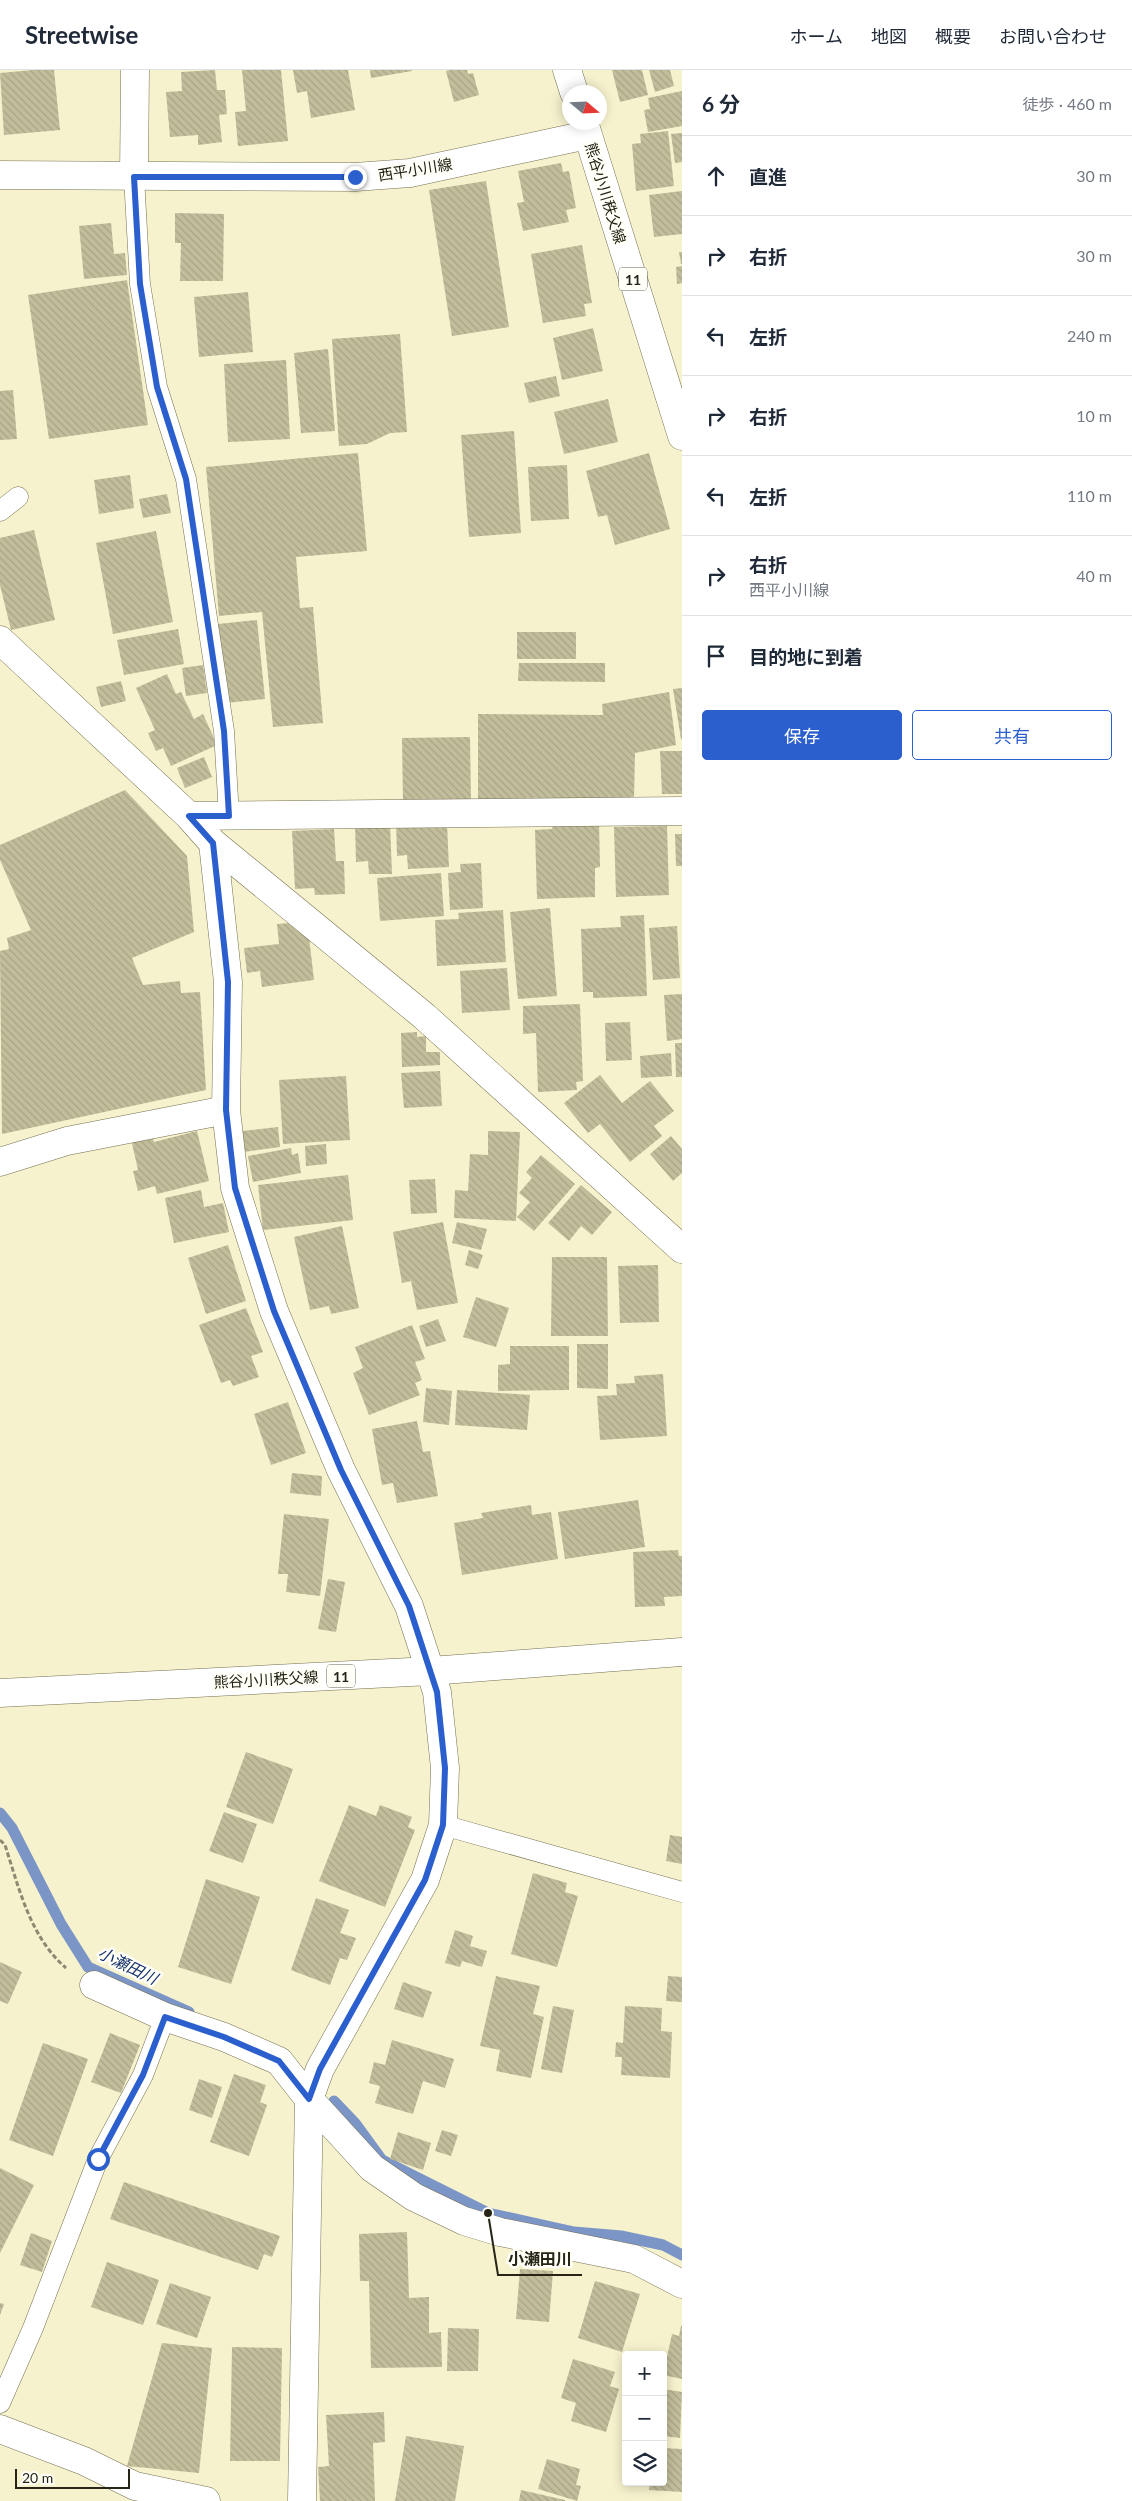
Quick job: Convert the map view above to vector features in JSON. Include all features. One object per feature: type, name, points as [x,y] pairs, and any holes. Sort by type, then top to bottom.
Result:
[{"type":"street","points":[[134,177],[135,70]]},
{"type":"street","points":[[568,70],[572,85]]},
{"type":"street","name":"西平小川線","points":[[0,175],[355,177],[410,173],[582,130]]},
{"type":"street","name":"熊谷小川秩父線","points":[[586,130],[682,436]]},
{"type":"street","points":[[0,640],[189,816],[213,843],[431,1023],[682,1249]]},
{"type":"street","points":[[189,816],[682,811]]},
{"type":"street","points":[[213,843],[228,982],[226,1110],[235,1188],[274,1311],[341,1470],[409,1606],[437,1692],[445,1768],[443,1825],[425,1880],[320,2069],[309,2099],[302,2501]]},
{"type":"street","points":[[0,1162],[67,1141],[226,1110]]},
{"type":"street","name":"熊谷小川秩父線","points":[[0,1693],[430,1671],[682,1652]]},
{"type":"street","points":[[94,1985],[165,2017],[224,2037],[279,2061],[309,2099],[372,2168],[414,2197],[464,2221],[500,2232],[634,2259],[682,2284]]},
{"type":"street","points":[[0,2429],[75,2457],[135,2486],[206,2501]]},
{"type":"lane","points":[[134,177],[140,284],[157,387],[186,479],[224,731],[229,816]]},
{"type":"lane","points":[[0,512],[18,497]]},
{"type":"lane","points":[[443,1825],[682,1892]]},
{"type":"lane","points":[[0,2403],[33,2328],[98,2159],[143,2075],[165,2017]]},
{"type":"path","points":[[0,1840],[5,1844],[22,1898],[42,1943],[65,1967],[94,1985]]},
{"type":"building","points":[[54,70],[60,130],[4,135],[0,73]]},
{"type":"building","points":[[215,70],[217,90],[225,90],[227,114],[219,115],[222,142],[198,145],[198,135],[170,137],[166,92],[182,91],[181,72]]},
{"type":"building","points":[[242,70],[281,70],[288,141],[238,146],[235,112],[246,111]]},
{"type":"building","points":[[293,70],[348,70],[355,110],[311,118],[307,91],[297,93]]},
{"type":"building","points":[[370,70],[412,70],[412,71],[371,78]]},
{"type":"building","points":[[467,70],[468,74],[473,73],[479,95],[454,102],[446,71]]},
{"type":"building","points":[[612,70],[642,70],[648,95],[620,102]]},
{"type":"building","points":[[649,70],[670,70],[674,86],[655,92]]},
{"type":"building","points":[[682,91],[682,126],[648,132],[644,110],[650,109],[648,98]]},
{"type":"building","points":[[668,131],[674,186],[636,191],[632,144],[641,143],[640,134]]},
{"type":"building","points":[[682,133],[682,162],[675,163],[671,134]]},
{"type":"building","points":[[561,163],[563,172],[569,171],[576,208],[566,210],[569,222],[523,231],[517,203],[524,202],[518,171]]},
{"type":"building","points":[[486,181],[509,327],[452,336],[429,190]]},
{"type":"building","points":[[682,191],[682,234],[654,237],[649,195]]},
{"type":"building","points":[[175,213],[224,214],[223,281],[180,281],[181,243],[175,243]]},
{"type":"building","points":[[111,223],[114,254],[125,253],[127,275],[84,279],[79,226]]},
{"type":"building","points":[[582,245],[592,303],[584,304],[586,316],[543,323],[531,254]]},
{"type":"building","points":[[679,252],[682,252],[682,264],[681,264]]},
{"type":"building","points":[[682,266],[682,283],[677,284],[676,267]]},
{"type":"building","points":[[127,280],[148,425],[49,439],[28,295]]},
{"type":"building","points":[[248,292],[253,352],[199,357],[194,297]]},
{"type":"building","points":[[593,328],[603,371],[562,380],[553,338]]},
{"type":"building","points":[[400,334],[407,432],[390,433],[367,444],[339,446],[332,339]]},
{"type":"building","points":[[328,349],[335,431],[301,433],[294,353]]},
{"type":"building","points":[[286,360],[290,439],[228,442],[224,364]]},
{"type":"building","points":[[556,376],[560,396],[529,403],[524,383]]},
{"type":"building","points":[[13,390],[17,439],[0,440],[0,391]]},
{"type":"building","points":[[608,399],[618,442],[564,454],[554,412]]},
{"type":"building","points":[[514,431],[521,533],[469,537],[461,435]]},
{"type":"building","points":[[358,453],[367,551],[296,557],[300,608],[313,607],[323,723],[273,727],[262,612],[219,616],[206,467]]},
{"type":"building","points":[[649,453],[670,529],[615,545],[607,515],[598,517],[586,471]]},
{"type":"building","points":[[567,465],[569,519],[531,521],[528,467]]},
{"type":"building","points":[[130,475],[134,508],[99,514],[94,480]]},
{"type":"building","points":[[167,494],[171,513],[143,518],[139,499]]},
{"type":"building","points":[[34,530],[55,620],[11,630],[0,585],[0,538]]},
{"type":"building","points":[[156,531],[173,622],[113,634],[96,543]]},
{"type":"building","points":[[257,620],[265,699],[225,703],[218,624]]},
{"type":"building","points":[[178,629],[184,664],[124,675],[117,640]]},
{"type":"building","points":[[517,632],[576,632],[576,659],[517,659]]},
{"type":"building","points":[[519,663],[605,663],[605,682],[518,681]]},
{"type":"building","points":[[203,665],[207,693],[186,696],[182,668]]},
{"type":"building","points":[[167,674],[176,694],[181,692],[194,719],[203,714],[217,745],[171,766],[163,748],[156,751],[148,733],[155,730],[136,688]]},
{"type":"building","points":[[121,681],[126,701],[101,707],[96,687]]},
{"type":"building","points":[[682,688],[682,739],[681,739],[673,689]]},
{"type":"building","points":[[669,692],[676,745],[635,753],[634,799],[478,799],[478,714],[603,715],[602,704]]},
{"type":"building","points":[[470,737],[471,802],[403,803],[402,738]]},
{"type":"building","points":[[660,751],[682,751],[682,794],[662,794]]},
{"type":"building","points":[[204,757],[212,777],[185,788],[177,768]]},
{"type":"building","points":[[125,790],[187,856],[194,932],[132,958],[143,985],[180,981],[181,993],[200,992],[206,1090],[2,1134],[0,951],[9,949],[7,938],[31,930],[0,860],[0,845]]},
{"type":"building","points":[[396,820],[447,824],[449,867],[408,869],[407,855],[397,856]]},
{"type":"building","points":[[599,822],[600,867],[595,868],[595,897],[537,899],[535,830],[552,829],[553,823]]},
{"type":"building","points":[[390,823],[392,874],[369,874],[368,861],[356,862],[355,824]]},
{"type":"building","points":[[667,826],[669,895],[616,897],[614,827]]},
{"type":"building","points":[[334,829],[336,861],[344,861],[345,894],[315,895],[314,888],[295,889],[292,831]]},
{"type":"building","points":[[675,834],[682,834],[682,866],[676,866]]},
{"type":"building","points":[[481,863],[483,908],[450,910],[448,873],[461,872],[460,864]]},
{"type":"building","points":[[441,873],[444,916],[380,921],[377,878]]},
{"type":"building","points":[[550,908],[557,996],[518,999],[510,912]]},
{"type":"building","points":[[503,910],[506,962],[437,966],[435,920],[459,919],[458,913]]},
{"type":"building","points":[[644,915],[647,996],[593,998],[593,992],[583,992],[581,929],[621,927],[620,916]]},
{"type":"building","points":[[290,923],[309,937],[314,980],[262,987],[260,971],[247,973],[244,948],[279,944],[277,924]]},
{"type":"building","points":[[677,926],[680,978],[653,980],[649,928]]},
{"type":"building","points":[[507,968],[510,1010],[462,1013],[460,971]]},
{"type":"building","points":[[682,994],[682,1039],[667,1041],[664,995]]},
{"type":"building","points":[[580,1004],[583,1081],[576,1082],[577,1090],[538,1092],[536,1033],[523,1034],[523,1006]]},
{"type":"building","points":[[630,1022],[632,1060],[606,1061],[605,1023]]},
{"type":"building","points":[[417,1032],[417,1037],[426,1036],[426,1052],[440,1052],[440,1065],[402,1067],[401,1033]]},
{"type":"building","points":[[675,1043],[682,1043],[682,1077],[676,1077]]},
{"type":"building","points":[[671,1053],[672,1076],[641,1078],[640,1056]]},
{"type":"building","points":[[440,1071],[442,1106],[404,1108],[401,1073]]},
{"type":"building","points":[[600,1075],[622,1103],[650,1081],[674,1111],[654,1126],[662,1136],[630,1162],[600,1124],[588,1133],[564,1103]]},
{"type":"building","points":[[346,1076],[350,1140],[283,1144],[279,1080]]},
{"type":"building","points":[[278,1127],[280,1147],[244,1152],[242,1131]]},
{"type":"building","points":[[197,1131],[209,1181],[157,1194],[155,1186],[138,1191],[133,1171],[138,1170],[131,1139],[152,1134],[154,1142]]},
{"type":"building","points":[[488,1131],[520,1132],[516,1221],[454,1218],[455,1190],[468,1191],[470,1154],[488,1155]]},
{"type":"building","points":[[671,1136],[682,1149],[682,1173],[673,1181],[650,1154]]},
{"type":"building","points":[[326,1144],[327,1164],[306,1166],[305,1146]]},
{"type":"building","points":[[291,1148],[292,1155],[298,1153],[301,1173],[253,1182],[248,1156]]},
{"type":"building","points":[[541,1155],[575,1184],[534,1231],[517,1217],[530,1202],[519,1193],[532,1178],[526,1172]]},
{"type":"building","points":[[348,1175],[353,1220],[263,1230],[258,1185]]},
{"type":"building","points":[[435,1179],[437,1213],[411,1214],[409,1180]]},
{"type":"building","points":[[581,1185],[612,1212],[592,1235],[581,1226],[569,1241],[548,1223]]},
{"type":"building","points":[[201,1190],[204,1207],[223,1203],[229,1232],[174,1243],[165,1198]]},
{"type":"building","points":[[443,1222],[458,1303],[417,1310],[411,1281],[402,1283],[393,1232]]},
{"type":"building","points":[[457,1222],[487,1229],[481,1250],[452,1243]]},
{"type":"building","points":[[342,1226],[359,1308],[331,1314],[329,1306],[310,1310],[294,1237]]},
{"type":"building","points":[[228,1245],[246,1301],[206,1314],[188,1258]]},
{"type":"building","points":[[469,1250],[483,1255],[478,1269],[465,1265]]},
{"type":"building","points":[[552,1257],[607,1257],[608,1336],[551,1336]]},
{"type":"building","points":[[658,1265],[659,1322],[620,1323],[618,1266]]},
{"type":"building","points":[[476,1297],[509,1308],[496,1347],[463,1337]]},
{"type":"building","points":[[246,1308],[263,1352],[251,1356],[259,1377],[233,1386],[230,1380],[221,1383],[199,1325]]},
{"type":"building","points":[[438,1319],[446,1341],[426,1347],[419,1326]]},
{"type":"building","points":[[412,1325],[425,1359],[415,1362],[422,1380],[415,1383],[420,1395],[369,1415],[353,1373],[363,1368],[355,1347]]},
{"type":"building","points":[[577,1344],[608,1344],[608,1389],[577,1388]]},
{"type":"building","points":[[510,1346],[569,1346],[569,1390],[498,1391],[498,1365],[510,1364]]},
{"type":"building","points":[[663,1374],[667,1436],[600,1440],[597,1396],[617,1395],[616,1384],[635,1383],[634,1376]]},
{"type":"building","points":[[426,1388],[452,1391],[449,1425],[423,1422]]},
{"type":"building","points":[[457,1390],[530,1395],[527,1430],[455,1425]]},
{"type":"building","points":[[288,1402],[306,1453],[271,1465],[254,1414]]},
{"type":"building","points":[[417,1421],[423,1452],[430,1451],[438,1496],[397,1503],[393,1483],[382,1485],[372,1429]]},
{"type":"building","points":[[292,1473],[322,1476],[321,1496],[290,1493]]},
{"type":"building","points":[[638,1500],[645,1547],[565,1559],[558,1512]]},
{"type":"building","points":[[531,1505],[532,1515],[551,1512],[558,1559],[462,1575],[454,1523],[483,1518],[481,1513]]},
{"type":"building","points":[[284,1514],[329,1519],[320,1596],[286,1592],[288,1574],[278,1574]]},
{"type":"building","points":[[678,1550],[679,1556],[682,1556],[682,1596],[664,1597],[665,1606],[635,1607],[633,1552]]},
{"type":"building","points":[[328,1579],[345,1582],[336,1632],[318,1629]]},
{"type":"building","points":[[246,1752],[293,1769],[273,1824],[226,1807]]},
{"type":"building","points":[[349,1805],[376,1816],[380,1805],[412,1817],[408,1827],[415,1830],[385,1907],[319,1881]]},
{"type":"building","points":[[224,1812],[257,1824],[243,1863],[209,1851]]},
{"type":"building","points":[[670,1835],[682,1837],[682,1864],[666,1861]]},
{"type":"building","points":[[533,1873],[567,1883],[565,1892],[578,1896],[557,1967],[511,1954]]},
{"type":"building","points":[[206,1879],[260,1897],[231,1984],[178,1967]]},
{"type":"building","points":[[316,1898],[349,1910],[340,1933],[356,1938],[347,1960],[340,1958],[330,1985],[291,1970]]},
{"type":"building","points":[[455,1930],[473,1936],[470,1946],[487,1951],[482,1967],[462,1961],[460,1967],[445,1963]]},
{"type":"building","points":[[0,1962],[22,1972],[8,2004],[0,2001]]},
{"type":"building","points":[[496,1976],[540,1986],[533,2014],[544,2017],[531,2078],[496,2071],[500,2050],[480,2046]]},
{"type":"building","points":[[668,1976],[682,1977],[682,2002],[666,2001]]},
{"type":"building","points":[[403,1982],[432,1992],[423,2018],[394,2009]]},
{"type":"building","points":[[553,2006],[574,2010],[562,2073],[541,2069]]},
{"type":"building","points":[[625,2006],[662,2008],[661,2031],[672,2032],[670,2078],[621,2075],[622,2057],[615,2057],[616,2042],[623,2043]]},
{"type":"building","points":[[110,2033],[140,2045],[121,2093],[91,2082]]},
{"type":"building","points":[[392,2040],[454,2059],[445,2088],[423,2081],[413,2114],[375,2103],[380,2086],[369,2083],[374,2062],[385,2065]]},
{"type":"building","points":[[43,2043],[88,2059],[53,2156],[9,2140]]},
{"type":"building","points":[[234,2074],[266,2085],[260,2102],[267,2105],[249,2156],[210,2142]]},
{"type":"building","points":[[199,2079],[222,2087],[212,2118],[189,2110]]},
{"type":"building","points":[[442,2130],[458,2135],[451,2156],[435,2151]]},
{"type":"building","points":[[398,2132],[431,2143],[423,2170],[390,2159]]},
{"type":"building","points":[[0,2168],[34,2185],[0,2253]]},
{"type":"building","points":[[124,2182],[280,2236],[272,2257],[264,2254],[258,2270],[110,2219]]},
{"type":"building","points":[[407,2232],[409,2298],[429,2297],[429,2333],[441,2332],[442,2367],[371,2368],[369,2281],[360,2281],[359,2234]]},
{"type":"building","points":[[31,2233],[52,2241],[42,2272],[20,2265]]},
{"type":"building","points":[[107,2262],[159,2280],[143,2325],[91,2307]]},
{"type":"building","points":[[520,2269],[553,2271],[549,2322],[516,2319]]},
{"type":"building","points":[[595,2281],[640,2294],[622,2352],[578,2338]]},
{"type":"building","points":[[170,2283],[211,2297],[197,2338],[156,2324]]},
{"type":"building","points":[[0,2303],[4,2304],[0,2315]]},
{"type":"building","points":[[682,2326],[682,2379],[667,2376],[667,2357],[672,2334],[679,2336]]},
{"type":"building","points":[[448,2328],[479,2329],[478,2371],[447,2371]]},
{"type":"building","points":[[162,2343],[212,2348],[199,2473],[127,2466]]},
{"type":"building","points":[[232,2347],[282,2348],[280,2461],[230,2461]]},
{"type":"building","points":[[573,2359],[615,2372],[610,2386],[619,2389],[606,2432],[571,2421],[576,2403],[561,2398]]},
{"type":"building","points":[[667,2390],[682,2392],[680,2438],[667,2436]]},
{"type":"building","points":[[384,2412],[385,2442],[373,2443],[375,2501],[320,2501],[318,2467],[329,2466],[326,2415]]},
{"type":"building","points":[[406,2436],[464,2446],[455,2501],[395,2501]]},
{"type":"building","points":[[667,2448],[682,2449],[682,2492],[649,2490],[650,2486],[667,2486]]},
{"type":"building","points":[[547,2459],[580,2469],[576,2485],[581,2486],[577,2501],[538,2489]]},
{"type":"building","points":[[521,2490],[565,2500],[565,2501],[519,2501]]},
{"type":"waterway","name":"小瀬田川","points":[[0,1813],[12,1828],[61,1924],[88,1967],[189,2012]]},
{"type":"waterway","name":"小瀬田川","points":[[334,2101],[355,2123],[382,2160],[488,2213],[574,2232],[621,2236],[663,2245],[682,2255]]},
{"type":"place","name":"小瀬田川","points":[[488,2213]]},
{"type":"route","points":[[98,2159],[143,2075],[165,2017],[224,2037],[279,2061],[309,2099],[320,2069],[425,1880],[443,1825],[445,1768],[437,1692],[409,1606],[341,1470],[274,1311],[235,1188],[226,1110],[228,982],[213,843],[189,816],[229,816],[224,731],[186,479],[157,387],[140,284],[134,177],[355,177]]}]
